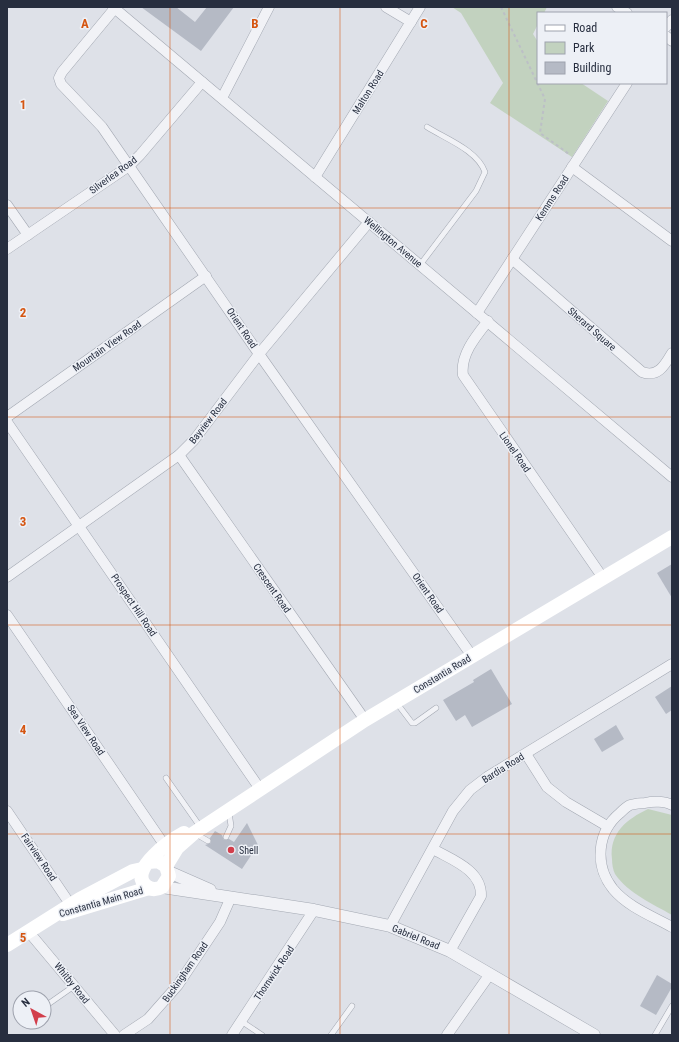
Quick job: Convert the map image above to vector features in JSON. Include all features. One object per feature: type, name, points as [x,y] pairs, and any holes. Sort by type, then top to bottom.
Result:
[{"type":"main road","name":"Constantia Road","points":[[146,866],[165,846],[260,790],[395,701],[672,537]]},
{"type":"main road","name":"Constantia Road","points":[[167,869],[177,848],[196,829]]},
{"type":"main road","points":[[158,861],[167,869],[168,881],[155,887],[141,878],[146,866],[158,861]]},
{"type":"main road","name":"Constantia Main Road","points":[[7,945],[70,904],[133,871],[146,866]]},
{"type":"main road","name":"Constantia Main Road","points":[[53,916],[155,887]]},
{"type":"street","points":[[222,98],[269,7]]},
{"type":"street","points":[[386,7],[411,22]]},
{"type":"street","name":"Malton Road","points":[[315,177],[420,7]]},
{"type":"street","points":[[616,7],[625,12]]},
{"type":"street","name":"Wellington Avenue","points":[[114,8],[672,477]]},
{"type":"street","name":"Orient Road","points":[[114,8],[62,72],[59,81],[63,87],[96,119],[259,354],[472,656]]},
{"type":"street","name":"Silverlea Road","points":[[7,250],[129,166],[140,156],[202,82]]},
{"type":"street","name":"Kemms Road","points":[[477,313],[626,84]]},
{"type":"street","points":[[572,167],[672,241]]},
{"type":"street","points":[[7,205],[28,235]]},
{"type":"street","name":"Bayview Road","points":[[7,577],[179,456],[194,440],[259,354],[369,222]]},
{"type":"street","name":"Sherard Square","points":[[512,259],[642,372],[648,374],[655,373],[666,363],[672,353]]},
{"type":"street","name":"Mountain View Road","points":[[7,417],[206,276]]},
{"type":"street","name":"Lionel Road","points":[[488,321],[467,351],[462,367],[463,375],[604,578]]},
{"type":"street","name":"Prospect Hill Road","points":[[7,422],[80,526],[260,790]]},
{"type":"street","name":"Crescent Road","points":[[179,456],[365,720]]},
{"type":"street","name":"Sea View Road","points":[[7,615],[165,846]]},
{"type":"street","name":"Bardia Road","points":[[390,926],[453,811],[470,790],[488,777],[672,664]]},
{"type":"street","points":[[526,754],[547,786],[566,802],[606,826]]},
{"type":"street","points":[[672,805],[668,802],[650,802],[629,806],[612,819],[606,826],[602,837],[600,856],[604,874],[613,889],[626,901],[672,928]]},
{"type":"street","name":"Fairview Road","points":[[7,811],[70,904]]},
{"type":"street","points":[[433,849],[469,870],[476,876],[481,889],[481,896],[450,951]]},
{"type":"street","name":"Gabriel Road","points":[[167,869],[218,895]]},
{"type":"street","name":"Gabriel Road","points":[[155,887],[314,910],[390,926],[450,951],[594,1035]]},
{"type":"street","name":"Buckingham Road","points":[[124,1035],[148,1019],[178,986],[220,922],[231,897]]},
{"type":"street","name":"Thornwick Road","points":[[232,1035],[314,910]]},
{"type":"street","name":"Whitby Road","points":[[28,931],[115,1035]]},
{"type":"street","points":[[447,1035],[490,974]]},
{"type":"lane","points":[[420,265],[476,191],[485,172],[482,164],[475,156],[428,127]]},
{"type":"lane","points":[[395,701],[412,723],[415,723],[436,708]]},
{"type":"lane","points":[[166,778],[196,829],[208,841]]},
{"type":"lane","points":[[226,837],[231,826],[228,809]]},
{"type":"lane","points":[[52,1001],[74,986]]},
{"type":"lane","points":[[331,1035],[352,1006]]},
{"type":"lane","points":[[655,1035],[672,1006]]},
{"type":"lane","points":[[241,1021],[262,1035]]},
{"type":"path","points":[[501,7],[537,81]]},
{"type":"path","points":[[539,84],[546,99],[546,106],[539,131],[573,156],[572,167]]},
{"type":"green space","points":[[452,7],[547,7],[544,12],[537,12],[537,26],[533,34],[537,40],[537,84],[582,84],[608,101],[572,157],[490,103],[503,83],[461,13]]},
{"type":"green space","points":[[648,809],[672,815],[672,915],[627,887],[620,881],[613,869],[612,850],[613,842],[617,834],[633,817]]},
{"type":"building","points":[[141,7],[176,7],[195,22],[207,7],[234,7],[201,51]]},
{"type":"building","points":[[672,564],[672,598],[657,573]]},
{"type":"building","points":[[491,669],[512,704],[472,727],[465,715],[456,721],[443,700],[474,682],[473,680]]},
{"type":"building","points":[[672,686],[672,710],[666,714],[655,697]]},
{"type":"building","points":[[616,725],[624,739],[602,752],[594,739]]},
{"type":"building","points":[[247,823],[258,845],[242,869],[205,845],[211,843],[210,838],[215,831],[222,835],[224,840],[229,839],[234,842]]},
{"type":"building","points":[[657,975],[672,984],[672,987],[656,1015],[640,1006]]},
{"type":"place","name":"Shell","points":[[231,850]]}]
